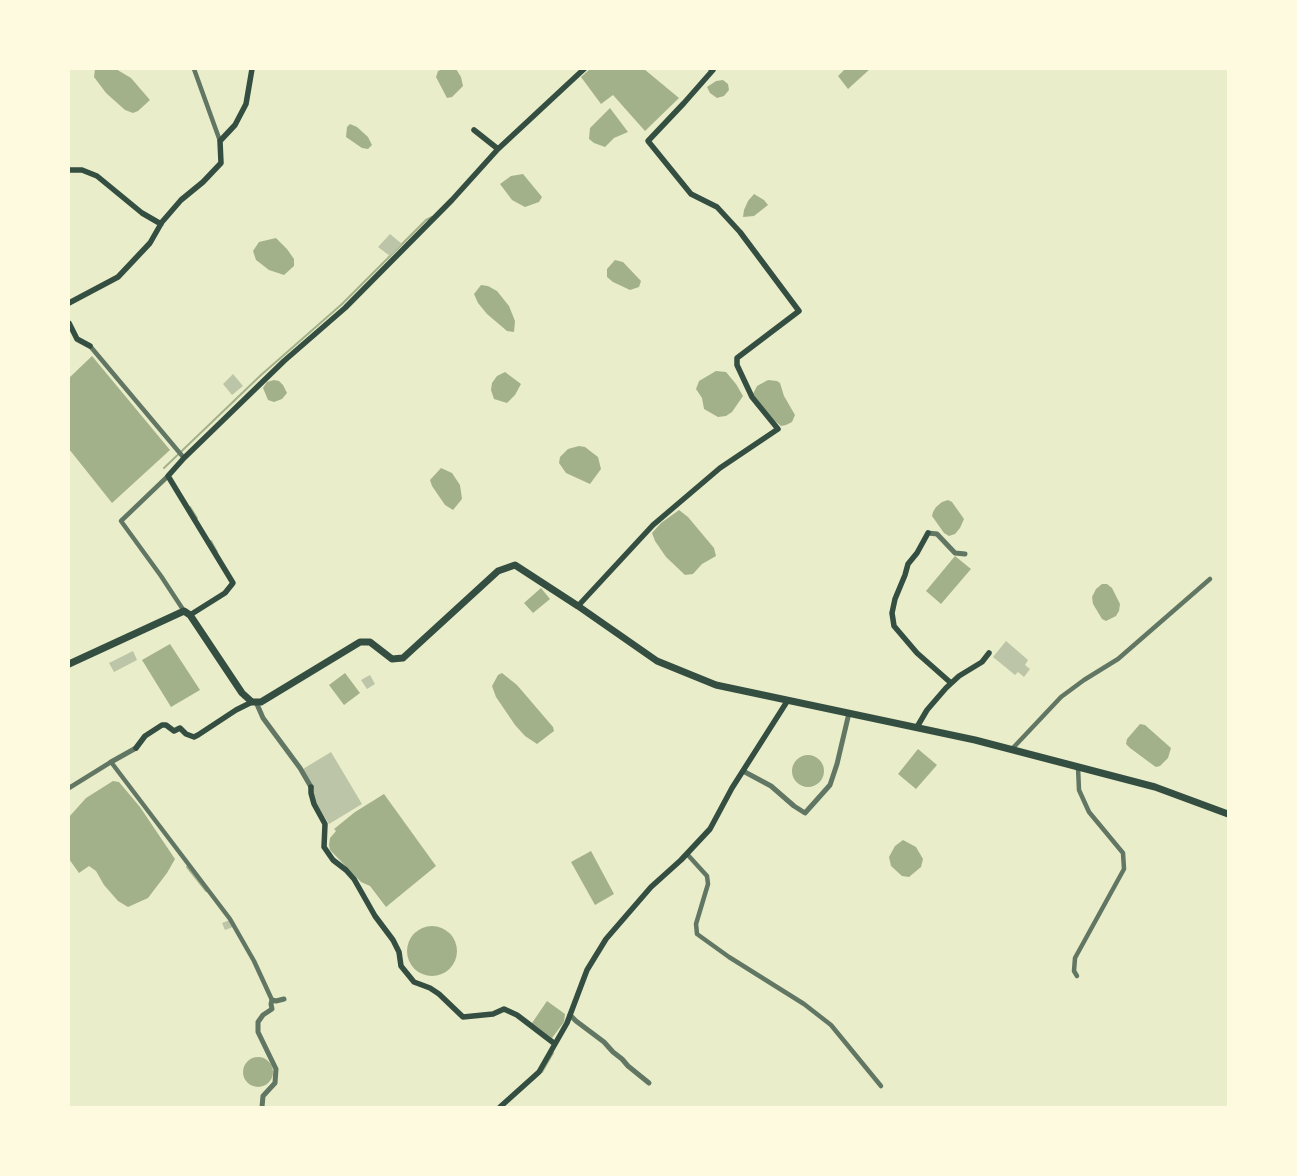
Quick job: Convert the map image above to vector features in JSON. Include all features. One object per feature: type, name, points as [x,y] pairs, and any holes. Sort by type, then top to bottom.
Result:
[{"type":"main road","points":[[69,303],[118,277],[150,243],[161,224],[181,200],[203,182],[221,163],[220,142],[235,125],[246,104],[252,69]]},
{"type":"main road","points":[[69,664],[187,613],[225,593],[233,583],[168,476],[184,458],[284,361],[345,308],[452,200],[498,150],[584,69]]},
{"type":"main road","points":[[578,606],[653,524],[720,468],[778,429],[752,397],[737,365],[737,358],[798,311],[740,232],[717,207],[691,194],[648,141],[684,104],[713,70],[711,69]]},
{"type":"main road","points":[[474,130],[498,150]]},
{"type":"main road","points":[[69,170],[82,170],[97,176],[142,213],[161,224]]},
{"type":"main road","points":[[69,323],[76,339],[90,346]]},
{"type":"main road","points":[[928,533],[917,553],[908,564],[895,599],[892,613],[893,620],[894,626],[917,653],[951,683]]},
{"type":"main road","points":[[136,748],[145,736],[162,725],[166,725],[174,731],[180,728],[186,734],[194,737],[236,710],[254,702],[261,702],[360,642],[370,642],[392,659],[404,658],[498,571],[515,565],[578,606],[657,662],[716,685],[1012,749],[1155,787],[1228,814]]},
{"type":"main road","points":[[187,613],[242,693],[254,702]]},
{"type":"main road","points":[[916,727],[927,710],[951,683],[982,662],[989,654]]},
{"type":"main road","points":[[500,1107],[539,1072],[570,1015],[587,970],[606,939],[651,887],[687,854],[710,829],[743,771],[788,700]]},
{"type":"main road","points":[[311,787],[314,804],[325,824],[324,847],[333,860],[354,879],[375,916],[393,940],[399,952],[401,966],[414,982],[440,994],[463,1017],[493,1014],[504,1009],[517,1015],[555,1044]]},
{"type":"street","points":[[194,69],[220,142]]},
{"type":"street","points":[[90,346],[184,458]]},
{"type":"street","points":[[168,476],[121,521],[187,613]]},
{"type":"street","points":[[928,533],[937,534],[955,553],[965,554]]},
{"type":"street","points":[[1012,749],[1061,697],[1118,659],[1210,579]]},
{"type":"street","points":[[254,702],[311,787]]},
{"type":"street","points":[[743,771],[771,786],[805,813],[830,785],[849,713]]},
{"type":"street","points":[[69,788],[136,748]]},
{"type":"street","points":[[111,762],[230,920],[254,960],[272,1000],[270,1004],[272,1009],[260,1018],[257,1026],[260,1037],[276,1069],[275,1083],[263,1096],[262,1107]]},
{"type":"street","points":[[1077,976],[1074,971],[1075,958],[1124,869],[1123,853],[1089,812],[1079,790],[1078,767]]},
{"type":"street","points":[[687,854],[707,876],[708,884],[696,924],[698,934],[729,957],[804,1004],[831,1026],[881,1086]]},
{"type":"street","points":[[272,1000],[284,999]]},
{"type":"street","points":[[570,1015],[650,1083]]},
{"type":"shaded area","points":[[95,69],[116,69],[131,78],[150,100],[133,113],[125,110],[106,93],[94,77]]},
{"type":"shaded area","points":[[456,69],[461,77],[463,86],[452,97],[447,98],[436,77],[438,71]]},
{"type":"shaded area","points":[[590,69],[644,69],[679,98],[645,131],[613,95],[601,104],[581,77]]},
{"type":"shaded area","points":[[845,69],[870,69],[848,89],[838,76]]},
{"type":"shaded area","points":[[723,80],[728,84],[729,90],[724,96],[717,98],[710,93],[707,87],[716,81]]},
{"type":"shaded area","points":[[610,108],[628,132],[614,138],[605,147],[589,139],[590,128]]},
{"type":"shaded area","points":[[350,124],[357,127],[368,137],[372,145],[368,149],[362,148],[346,137],[347,127]]},
{"type":"shaded area","points":[[523,174],[542,197],[539,202],[525,207],[512,200],[500,184],[511,176]]},
{"type":"shaded area","points":[[754,194],[768,205],[754,216],[743,217],[748,201]]},
{"type":"shaded area","points":[[276,238],[294,259],[294,266],[284,275],[269,270],[256,260],[253,251],[259,242]]},
{"type":"shaded area","points":[[615,260],[623,262],[641,281],[639,287],[630,290],[607,277],[607,269]]},
{"type":"shaded area","points":[[481,285],[488,286],[497,291],[509,306],[515,321],[514,332],[507,331],[487,314],[478,303],[474,294]]},
{"type":"shaded area","points":[[92,356],[170,450],[112,503],[69,449],[69,378]]},
{"type":"shaded area","points":[[716,371],[726,372],[743,396],[732,412],[726,416],[718,417],[704,409],[702,398],[696,389],[699,381]]},
{"type":"shaded area","points":[[505,372],[521,384],[515,395],[507,403],[494,399],[491,390],[492,383],[497,376]]},
{"type":"shaded area","points":[[768,380],[780,383],[784,396],[795,415],[792,422],[786,425],[781,426],[775,421],[753,394],[757,386]]},
{"type":"shaded area","points":[[279,381],[283,385],[287,393],[282,399],[274,402],[268,400],[263,388],[267,382]]},
{"type":"shaded area","points":[[579,446],[585,447],[598,457],[601,469],[590,484],[566,473],[559,463],[560,457],[568,449]]},
{"type":"shaded area","points":[[441,468],[452,473],[460,485],[462,499],[453,510],[445,505],[430,480]]},
{"type":"shaded area","points":[[948,500],[952,502],[964,519],[955,534],[949,536],[944,533],[932,516],[936,507]]},
{"type":"shaded area","points":[[679,510],[688,517],[714,548],[716,556],[702,564],[693,574],[685,575],[666,557],[652,533],[661,523]]},
{"type":"shaded area","points":[[955,556],[971,569],[941,604],[926,591]]},
{"type":"shaded area","points":[[1102,584],[1107,584],[1112,588],[1120,604],[1116,616],[1106,621],[1102,619],[1093,604],[1092,597],[1096,589]]},
{"type":"shaded area","points":[[541,588],[550,599],[533,613],[524,603]]},
{"type":"shaded area","points":[[170,644],[200,690],[171,707],[142,660]]},
{"type":"shaded area","points":[[345,673],[360,693],[344,705],[329,685]]},
{"type":"shaded area","points":[[502,673],[517,685],[553,727],[554,731],[537,744],[525,736],[515,725],[496,697],[492,686],[498,675]]},
{"type":"shaded area","points":[[1140,724],[1145,725],[1171,748],[1168,758],[1160,766],[1156,767],[1126,744],[1127,739]]},
{"type":"shaded area","points":[[918,749],[937,765],[916,789],[898,774]]},
{"type":"shaded area","points":[[808,755],[814,756],[819,760],[823,765],[823,777],[819,782],[814,786],[808,787],[802,786],[797,782],[793,777],[792,771],[793,765],[797,760],[802,756]]},
{"type":"shaded area","points":[[113,781],[119,782],[140,807],[175,859],[148,898],[128,907],[118,901],[104,885],[96,871],[89,866],[79,873],[69,859],[69,817],[86,798]]},
{"type":"shaded area","points":[[384,794],[436,866],[386,907],[370,886],[361,882],[330,850],[329,845],[330,838],[336,831],[334,829],[355,812]]},
{"type":"shaded area","points":[[903,840],[916,847],[923,859],[921,867],[909,877],[902,876],[891,866],[889,857],[895,846]]},
{"type":"shaded area","points":[[591,851],[614,894],[595,905],[571,862]]},
{"type":"shaded area","points":[[437,926],[450,933],[456,941],[456,961],[450,969],[442,975],[427,976],[414,969],[408,961],[407,946],[414,933],[422,927]]},
{"type":"shaded area","points":[[547,1001],[565,1014],[564,1022],[552,1038],[532,1023]]},
{"type":"shaded area","points":[[258,1057],[269,1061],[273,1072],[269,1083],[258,1087],[247,1083],[243,1072],[247,1061]]},
{"type":"building","points":[[390,234],[402,244],[390,256],[378,247]]},
{"type":"building","points":[[233,374],[243,386],[232,395],[223,384]]},
{"type":"building","points":[[1006,641],[1028,660],[1025,665],[1030,669],[1024,677],[1018,672],[1015,675],[993,657]]},
{"type":"building","points":[[133,651],[137,660],[114,672],[109,663]]},
{"type":"building","points":[[370,675],[375,684],[367,689],[361,680]]},
{"type":"building","points":[[331,752],[362,804],[329,824],[317,805],[303,769]]},
{"type":"building","points":[[230,920],[233,927],[225,930],[222,923]]},
{"type":"waterway","points":[[164,468],[261,375],[342,304],[426,220],[432,217]]},
{"type":"waterway","points":[[190,507],[197,518]]},
{"type":"waterway","points":[[211,541],[217,552]]},
{"type":"waterway","points":[[187,867],[206,891]]},
{"type":"waterway","points":[[542,1072],[553,1053]]}]
